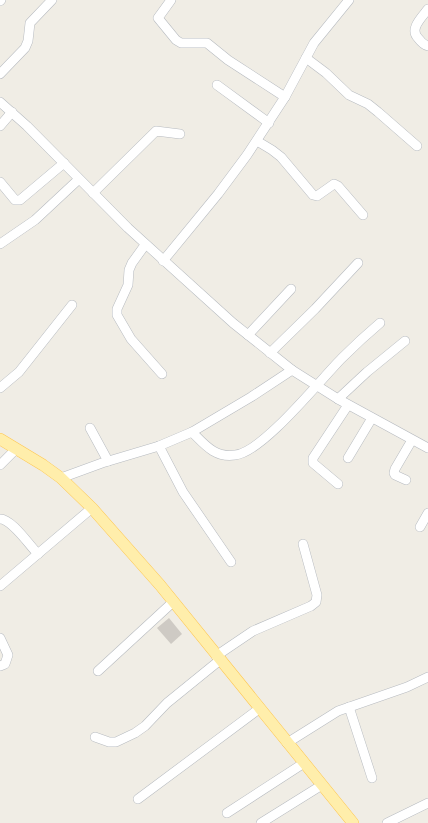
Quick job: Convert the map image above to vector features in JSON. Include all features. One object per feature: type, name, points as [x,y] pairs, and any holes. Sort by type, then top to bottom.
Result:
[{"type":"main road","points":[[0,439],[43,465],[61,478],[118,536],[353,823]]},
{"type":"street","points":[[0,74],[28,44],[30,23],[52,0]]},
{"type":"street","points":[[171,0],[158,18],[176,40],[181,43],[207,43],[228,60],[285,97]]},
{"type":"street","points":[[163,261],[218,194],[257,141],[285,97],[314,43],[322,31],[349,0]]},
{"type":"street","points":[[428,9],[417,23],[414,33],[425,45],[428,46]]},
{"type":"street","points":[[306,58],[326,73],[349,96],[368,104],[417,146]]},
{"type":"street","points":[[217,85],[269,123]]},
{"type":"street","points":[[0,102],[12,112],[163,261],[218,311],[270,353],[292,370],[348,405],[412,440],[427,446]]},
{"type":"street","points":[[0,126],[12,112]]},
{"type":"street","points":[[94,193],[156,131],[180,134]]},
{"type":"street","points":[[257,141],[281,157],[313,195],[317,196],[334,184],[338,186],[363,215]]},
{"type":"street","points":[[0,182],[15,200],[20,200],[64,163]]},
{"type":"street","points":[[0,244],[35,220],[79,179]]},
{"type":"street","points":[[146,245],[129,270],[128,285],[117,309],[117,315],[126,328],[131,339],[162,374]]},
{"type":"street","points":[[270,353],[320,304],[358,263]]},
{"type":"street","points":[[248,335],[291,290]]},
{"type":"street","points":[[0,388],[19,372],[72,305]]},
{"type":"street","points":[[192,432],[211,451],[222,455],[235,456],[244,453],[296,410],[316,385],[342,357],[380,323]]},
{"type":"street","points":[[338,399],[367,372],[405,341]]},
{"type":"street","points":[[61,478],[108,461],[158,446],[192,432],[251,397],[292,370]]},
{"type":"street","points":[[338,484],[313,463],[312,458],[348,405]]},
{"type":"street","points":[[348,458],[372,418]]},
{"type":"street","points":[[90,428],[108,461]]},
{"type":"street","points":[[406,480],[395,475],[394,473],[412,440]]},
{"type":"street","points":[[158,446],[183,492],[231,562]]},
{"type":"street","points":[[0,465],[16,449]]},
{"type":"street","points":[[0,586],[92,508]]},
{"type":"street","points":[[420,527],[428,513]]},
{"type":"street","points":[[0,519],[6,520],[12,524],[38,554]]},
{"type":"street","points":[[95,737],[108,742],[116,742],[135,733],[145,726],[167,703],[218,658],[253,631],[315,604],[317,595],[303,544]]},
{"type":"street","points":[[98,671],[173,602]]},
{"type":"street","points":[[0,638],[8,655],[5,664],[0,666]]},
{"type":"street","points":[[287,743],[325,718],[349,707],[428,677]]},
{"type":"street","points":[[349,707],[372,778]]},
{"type":"street","points":[[138,799],[259,709]]},
{"type":"street","points":[[228,813],[304,763]]},
{"type":"street","points":[[261,823],[322,785]]},
{"type":"street","points":[[387,823],[428,803]]},
{"type":"building","points":[[169,618],[182,634],[171,644],[157,628]]}]
